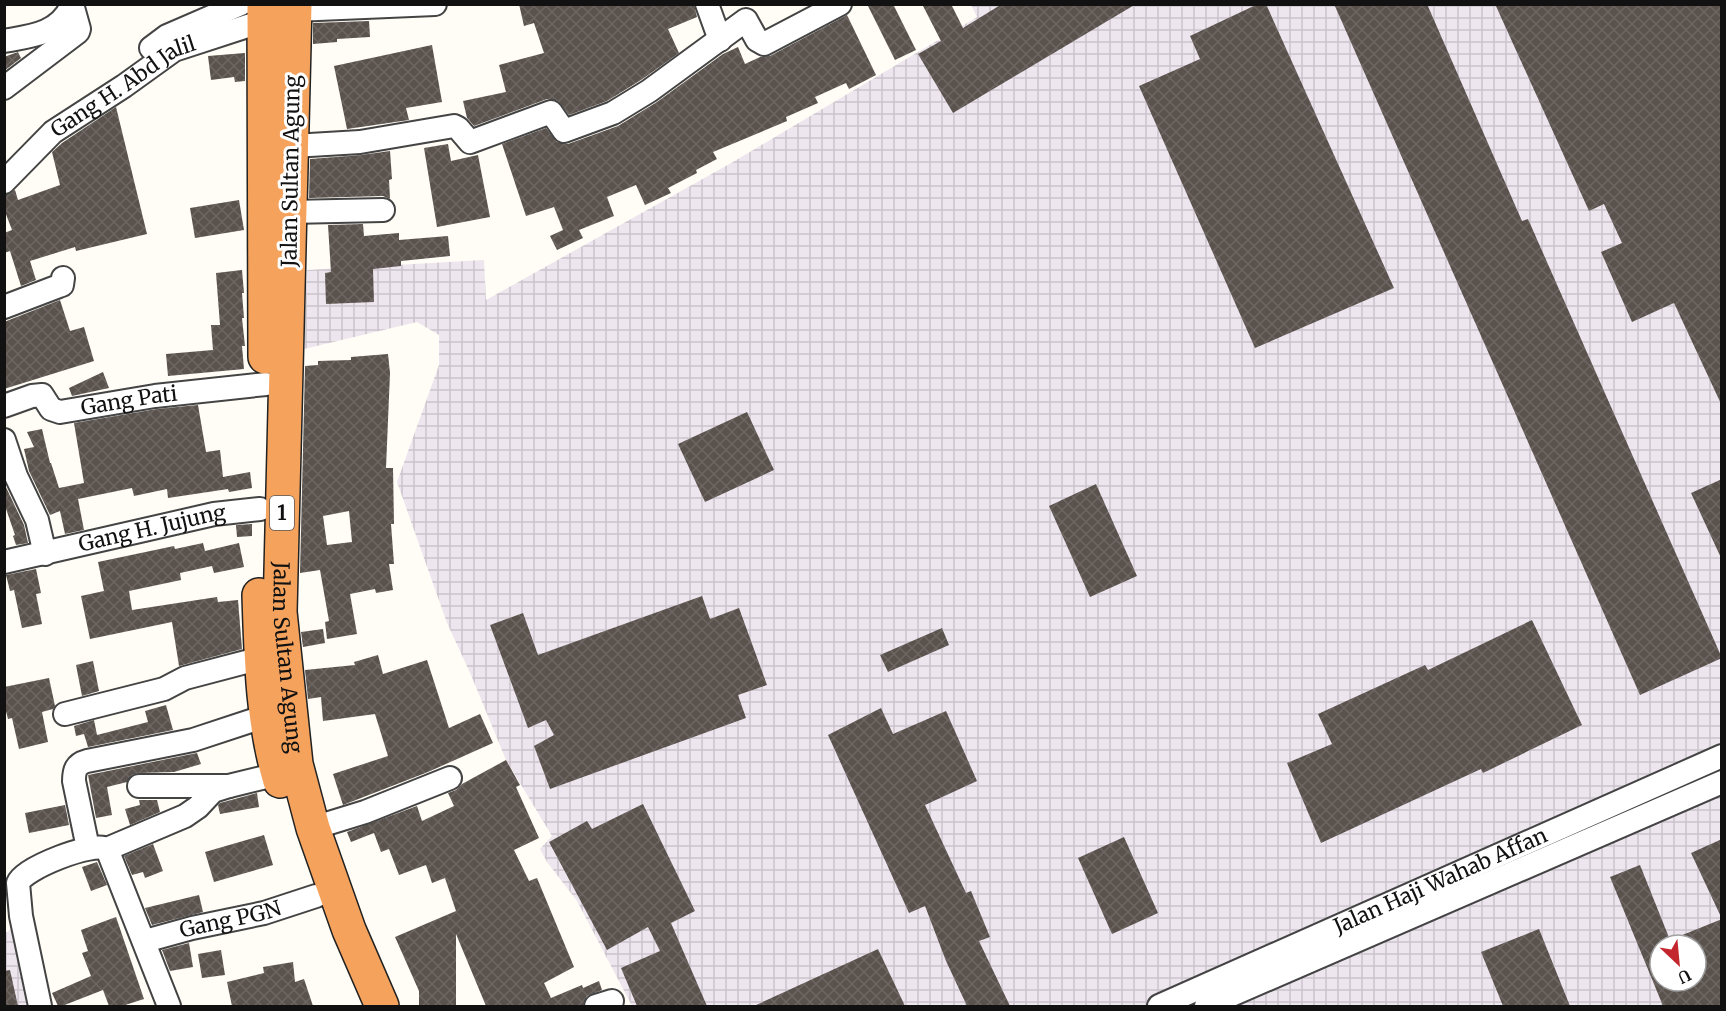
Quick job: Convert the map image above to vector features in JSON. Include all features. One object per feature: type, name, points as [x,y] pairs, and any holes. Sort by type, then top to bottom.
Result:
[{"type":"highway","name":"Jalan Sultan Agung","points":[[272,9],[292,146],[280,612],[296,765],[313,828],[349,930],[382,1006]]},
{"type":"highway","name":"Jalan Sultan Agung","points":[[272,9],[266,91],[264,253],[266,384],[258,579],[266,716],[278,774],[316,896],[359,1006]]},
{"type":"street","points":[[4,163],[24,142],[167,36],[272,9],[435,4]]},
{"type":"street","points":[[707,4],[720,40]]},
{"type":"street","points":[[292,146],[360,142],[454,126],[470,142],[551,112],[564,131],[613,113],[649,91],[746,20],[757,40],[764,44],[840,4]]},
{"type":"street","points":[[4,41],[43,32],[64,20],[71,6]]},
{"type":"street","points":[[4,88],[78,32],[71,6]]},
{"type":"street","name":"Gang H. Abd Jalil","points":[[4,182],[53,132],[174,50],[272,9]]},
{"type":"street","points":[[290,212],[383,210]]},
{"type":"street","points":[[4,307],[62,285],[63,278]]},
{"type":"street","name":"Gang Pati","points":[[4,406],[32,396],[42,395],[51,409],[60,412],[154,396],[266,384]]},
{"type":"street","points":[[4,440],[16,476],[37,520],[45,554]]},
{"type":"street","name":"Gang H. Jujung","points":[[4,562],[214,514],[260,508]]},
{"type":"street","points":[[65,714],[166,689],[185,678],[261,658]]},
{"type":"street","points":[[169,1006],[145,941],[98,849],[74,781],[74,770],[79,764],[87,761],[193,740],[266,716]]},
{"type":"street","name":"Jalan Haji Wahab Affan","points":[[1159,1006],[1722,756]]},
{"type":"street","points":[[40,1006],[21,916],[19,880],[32,870],[71,853],[98,849],[184,816],[198,807],[213,791],[278,774]]},
{"type":"street","points":[[313,828],[365,812],[450,778]]},
{"type":"street","name":"Jalan Haji Wahab Affan","points":[[1206,1006],[1722,782]]},
{"type":"street","points":[[139,786],[229,786]]},
{"type":"street","name":"Gang PGN","points":[[145,941],[264,913],[316,896]]},
{"type":"shaded area","points":[[971,5],[1721,5],[1721,1006],[632,1006],[577,901],[547,862],[540,849],[552,836],[506,760],[447,623],[397,482],[439,365],[439,335],[417,322],[304,349],[307,270],[484,260],[486,300],[733,162],[977,17]]},
{"type":"shaded area","points":[[25,923],[50,1006],[5,1006],[5,933]]},
{"type":"building","points":[[519,4],[694,4],[697,17],[668,29],[679,53],[607,101],[569,115],[558,101],[547,99],[474,126],[467,118],[463,101],[506,92],[499,65],[544,53],[534,23],[524,26]]},
{"type":"building","points":[[867,4],[893,4],[916,50],[895,60]]},
{"type":"building","points":[[922,4],[951,4],[963,28],[1002,4],[1136,4],[953,113],[918,54],[941,41]]},
{"type":"building","points":[[1258,4],[1266,4],[1394,288],[1255,348],[1139,86],[1200,59],[1190,36]]},
{"type":"building","points":[[1334,4],[1427,4],[1522,221],[1528,219],[1722,658],[1640,695]]},
{"type":"building","points":[[1495,4],[1722,4],[1722,406],[1674,303],[1632,322],[1601,252],[1622,243],[1604,204],[1589,211]]},
{"type":"building","points":[[847,15],[876,75],[849,89],[846,83],[815,97],[818,103],[786,117],[787,121],[713,152],[717,159],[696,170],[697,173],[668,188],[671,193],[645,205],[636,185],[607,197],[614,216],[579,230],[583,238],[557,250],[550,236],[563,230],[554,207],[526,216],[502,144],[546,128],[557,142],[568,144],[618,126],[657,102],[723,54],[738,47],[745,64],[760,57],[770,56]]},
{"type":"building","points":[[369,21],[370,37],[337,39],[337,42],[313,44],[313,23]]},
{"type":"building","points":[[432,45],[442,102],[406,108],[409,120],[347,129],[334,66]]},
{"type":"building","points":[[18,52],[21,58],[4,71],[4,57]]},
{"type":"building","points":[[245,53],[245,81],[235,82],[234,77],[211,80],[208,56]]},
{"type":"building","points":[[116,107],[147,234],[76,251],[75,247],[30,261],[36,280],[21,286],[10,251],[4,253],[4,233],[12,230],[4,209],[4,195],[15,190],[18,200],[60,185],[52,152]]},
{"type":"building","points":[[448,144],[451,161],[478,155],[490,217],[437,227],[424,148]]},
{"type":"building","points":[[390,151],[392,179],[389,180],[390,199],[383,196],[309,198],[310,159]]},
{"type":"building","points":[[239,200],[244,230],[195,238],[190,208]]},
{"type":"building","points":[[363,224],[364,236],[399,233],[399,240],[448,236],[450,256],[401,261],[401,266],[373,269],[374,302],[326,304],[325,273],[331,272],[328,225]]},
{"type":"building","points":[[242,270],[244,369],[168,376],[166,354],[213,350],[211,325],[220,325],[216,273]]},
{"type":"building","points":[[60,300],[70,331],[84,327],[94,361],[4,389],[4,322]]},
{"type":"building","points":[[388,354],[390,373],[386,468],[393,468],[394,524],[391,524],[394,564],[389,564],[393,590],[376,593],[375,589],[350,594],[357,634],[327,639],[325,622],[329,621],[320,570],[300,573],[305,366],[318,365],[318,361],[351,360],[351,357]],"holes":[[[349,511],[352,542],[327,545],[323,516]]]},
{"type":"building","points":[[103,372],[109,388],[72,396],[69,388]]},
{"type":"building","points":[[198,405],[206,452],[220,450],[223,477],[250,472],[252,488],[229,492],[228,489],[168,498],[167,489],[134,496],[132,488],[78,499],[84,530],[65,534],[60,511],[50,515],[29,471],[24,449],[34,447],[27,432],[42,429],[59,488],[84,483],[74,423],[157,409]]},
{"type":"building","points":[[747,412],[774,470],[705,502],[678,444]]},
{"type":"building","points":[[1722,479],[1722,560],[1691,493]]},
{"type":"building","points":[[4,483],[24,525],[28,543],[16,545],[4,503]]},
{"type":"building","points":[[1096,484],[1137,576],[1090,597],[1049,506]]},
{"type":"building","points":[[252,524],[252,536],[237,537],[236,525]]},
{"type":"building","points":[[203,543],[205,551],[239,543],[244,567],[214,573],[212,566],[180,573],[181,580],[129,591],[132,610],[217,597],[218,602],[238,600],[242,649],[179,666],[172,622],[90,639],[81,596],[104,591],[98,562],[174,546],[175,549]]},
{"type":"building","points":[[36,569],[41,593],[36,594],[42,624],[22,628],[14,590],[10,591],[6,575]]},
{"type":"building","points":[[702,596],[710,619],[739,608],[767,685],[738,695],[746,718],[550,789],[534,746],[554,735],[546,720],[528,728],[490,625],[523,613],[538,655]]},
{"type":"building","points":[[1532,620],[1582,725],[1483,773],[1481,769],[1321,843],[1287,763],[1332,744],[1318,714],[1425,665],[1428,670]]},
{"type":"building","points":[[942,628],[949,645],[888,672],[880,655]]},
{"type":"building","points":[[323,629],[325,643],[303,647],[301,632]]},
{"type":"building","points":[[378,655],[383,674],[427,660],[449,728],[480,714],[493,743],[428,772],[343,805],[333,774],[388,756],[375,714],[323,721],[321,697],[308,699],[305,670],[355,665],[354,662]]},
{"type":"building","points":[[93,661],[99,691],[82,696],[76,665]]},
{"type":"building","points":[[49,678],[55,706],[53,709],[42,712],[48,742],[19,749],[12,718],[8,719],[4,704],[4,687]]},
{"type":"building","points":[[166,705],[173,730],[88,747],[84,734],[76,736],[74,726],[94,720],[97,735],[148,722],[145,711]]},
{"type":"building","points":[[881,708],[893,734],[946,711],[977,781],[925,805],[966,893],[971,891],[990,937],[979,941],[1010,1006],[967,1006],[946,961],[925,906],[909,913],[828,735]]},
{"type":"building","points":[[197,753],[201,764],[174,772],[138,773],[132,775],[127,782],[107,787],[112,815],[96,818],[88,775]]},
{"type":"building","points":[[506,760],[520,785],[516,787],[539,838],[514,850],[529,881],[537,878],[574,967],[544,983],[551,998],[582,985],[583,988],[599,981],[602,990],[587,996],[583,1006],[486,1006],[456,934],[456,1006],[419,1006],[419,991],[395,937],[456,911],[445,878],[432,883],[426,865],[399,875],[389,849],[381,852],[374,833],[351,842],[347,832],[417,806],[422,821],[454,806],[448,793]]},
{"type":"building","points":[[257,793],[259,807],[220,814],[218,805],[220,803]]},
{"type":"building","points":[[139,800],[157,800],[160,812],[130,825],[125,809],[140,805]]},
{"type":"building","points":[[643,804],[695,911],[671,923],[707,1006],[637,1006],[621,968],[660,951],[648,927],[607,950],[549,842],[587,821],[592,829]]},
{"type":"building","points":[[65,805],[69,825],[29,833],[25,813]]},
{"type":"building","points":[[264,835],[273,865],[214,882],[205,852]]},
{"type":"building","points":[[1124,837],[1158,913],[1112,934],[1078,858]]},
{"type":"building","points":[[1722,839],[1722,919],[1691,853]]},
{"type":"building","points":[[153,844],[163,871],[145,878],[143,872],[132,875],[124,856]]},
{"type":"building","points":[[97,862],[107,885],[91,891],[82,867]]},
{"type":"building","points":[[1640,865],[1667,933],[1648,933],[1648,969],[1610,877]]},
{"type":"building","points":[[199,895],[203,912],[152,925],[145,908]]},
{"type":"building","points":[[116,917],[144,999],[122,1006],[109,1006],[103,990],[58,1006],[52,993],[91,976],[82,953],[88,951],[81,930]]},
{"type":"building","points":[[1722,919],[1722,1006],[1663,1006],[1658,993],[1708,993],[1708,933],[1687,933]]},
{"type":"building","points":[[1539,929],[1570,1006],[1503,1006],[1481,952]]},
{"type":"building","points":[[189,943],[193,967],[170,971],[162,950]]},
{"type":"building","points":[[878,949],[905,1006],[754,1006]]},
{"type":"building","points":[[221,950],[225,975],[202,978],[198,954]]},
{"type":"building","points":[[293,962],[295,982],[304,979],[313,1006],[232,1006],[227,982],[264,973],[263,967]]},
{"type":"building","points":[[10,970],[18,1006],[4,1006],[4,971]]}]
